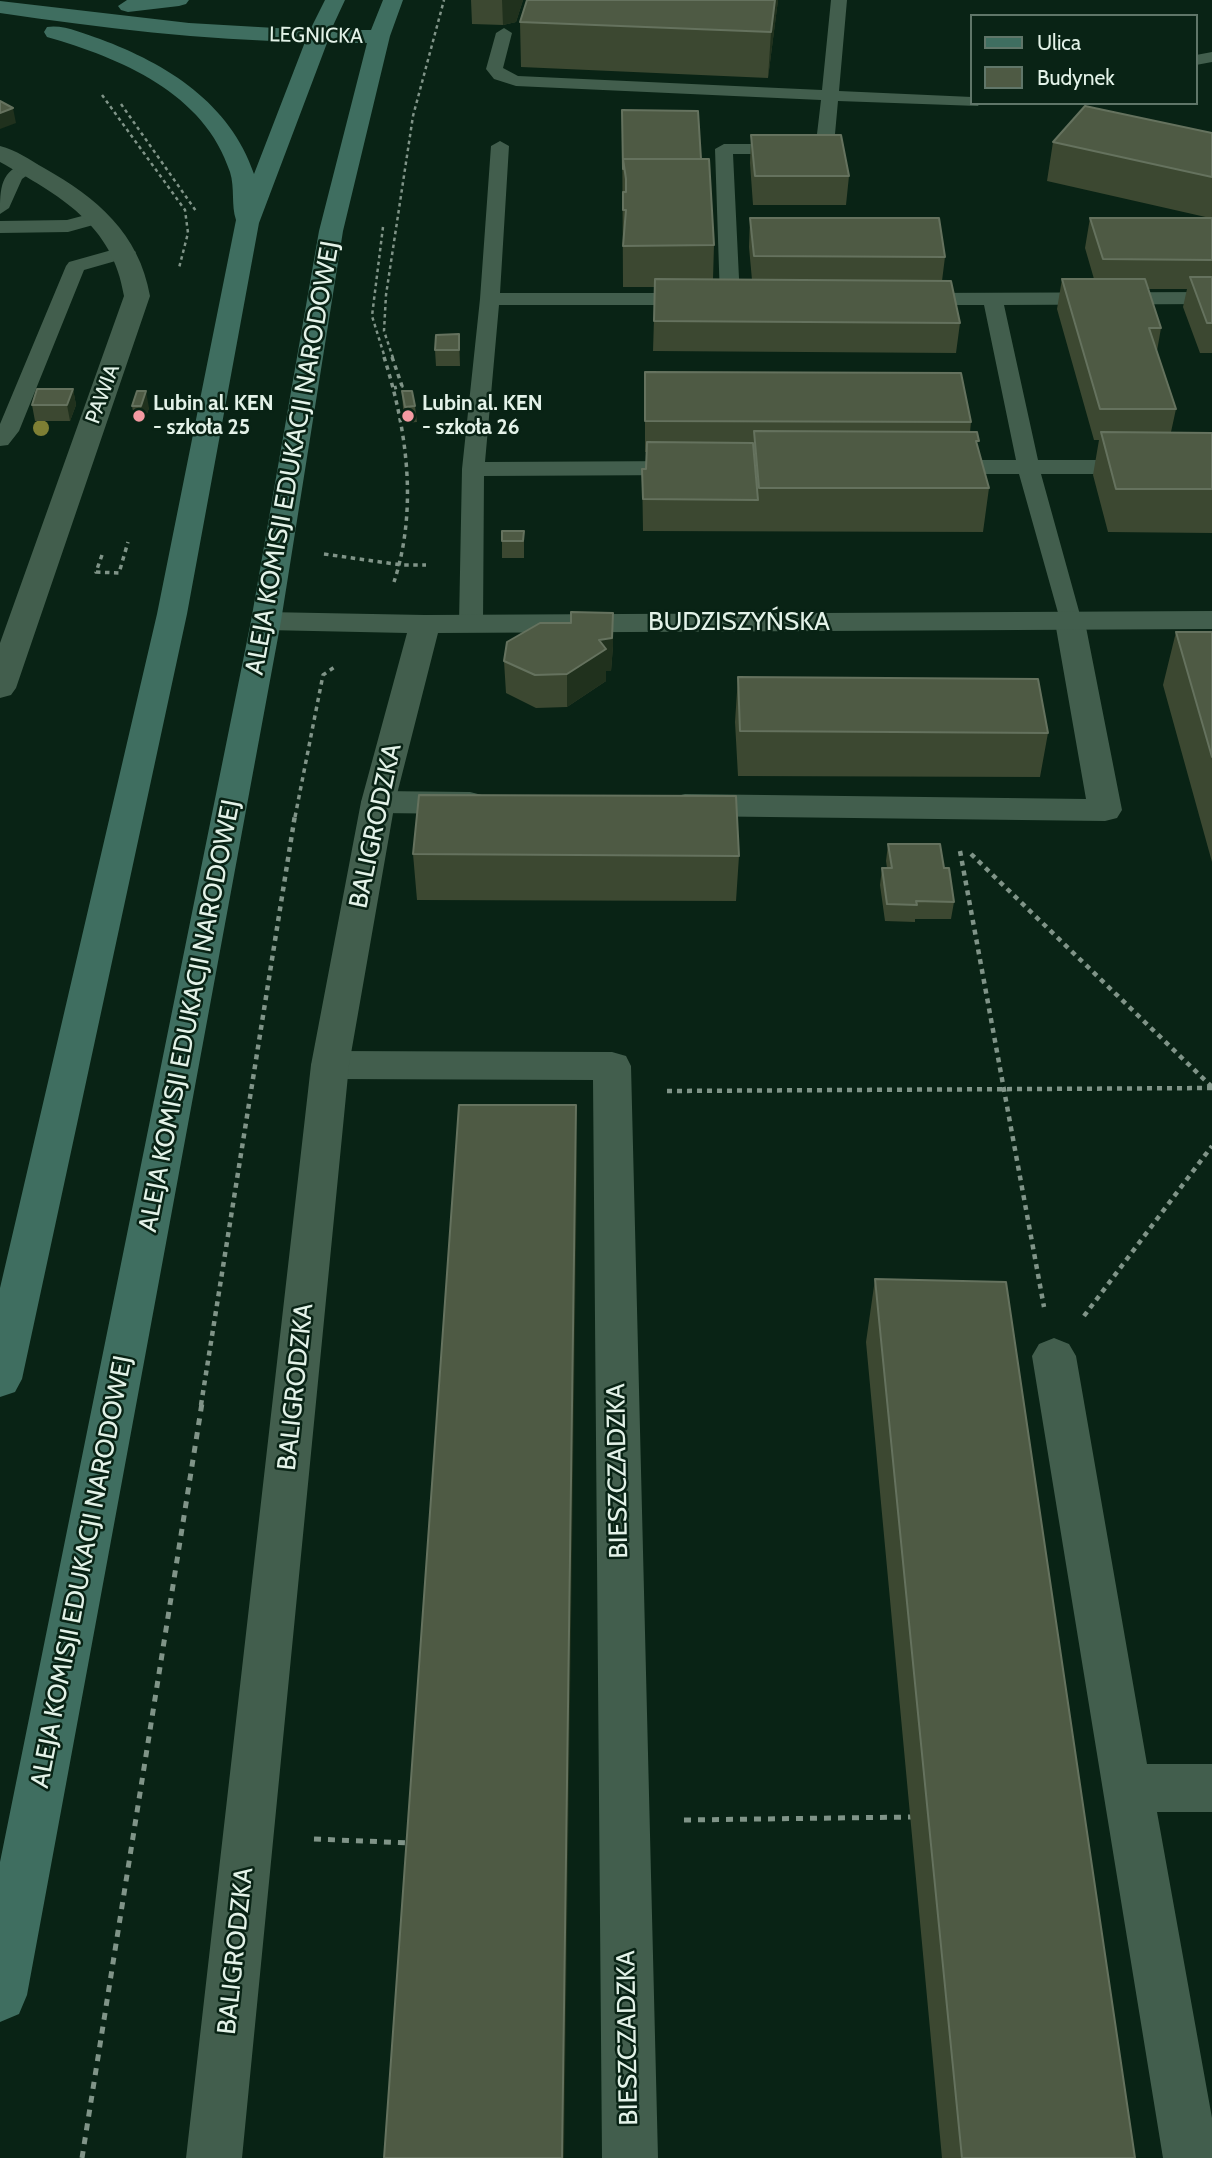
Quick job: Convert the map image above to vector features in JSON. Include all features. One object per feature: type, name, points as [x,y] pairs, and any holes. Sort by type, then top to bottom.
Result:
[{"type":"main road","name":"LEGNICKA","points":[[86,0],[320,31],[379,36]]},
{"type":"main road","points":[[128,6],[179,0]]},
{"type":"main road","points":[[0,1378],[172,614],[247,223],[320,31],[335,0]]},
{"type":"main road","name":"ALEJA KOMISJI EDUKACJI NARODOWEJ","points":[[0,1995],[266,621],[331,231],[379,36],[393,0]]},
{"type":"main road","name":"LEGNICKA","points":[[0,7],[138,26],[320,31]]},
{"type":"main road","points":[[0,17],[65,35],[133,61],[199,103],[229,142],[242,171],[247,223]]},
{"type":"street","name":"PAWIA","points":[[0,153],[28,168],[97,218],[126,252],[137,282],[133,311],[0,688]]},
{"type":"street","name":"BUDZISZYŃSKA","points":[[266,621],[425,624],[1212,620]]},
{"type":"street","points":[[661,805],[1105,810],[1070,622]]},
{"type":"street","name":"BALIGRODZKA","points":[[214,2158],[330,1065],[378,802],[425,624]]},
{"type":"street","points":[[378,802],[494,803]]},
{"type":"street","name":"BIESZCZADZKA","points":[[330,1065],[612,1066],[630,2158]]},
{"type":"street","points":[[1054,1356],[1191,2158]]},
{"type":"street","points":[[1126,1788],[1212,1788]]},
{"type":"lane","points":[[826,134],[839,0]]},
{"type":"lane","points":[[504,33],[495,69],[500,75],[516,80],[970,102]]},
{"type":"lane","points":[[471,623],[473,469],[490,299],[500,146]]},
{"type":"lane","points":[[490,299],[737,299],[724,149],[800,149]]},
{"type":"lane","points":[[0,208],[14,176],[28,168]]},
{"type":"lane","points":[[0,227],[68,226],[97,218]]},
{"type":"lane","points":[[0,440],[8,431],[76,266],[126,252]]},
{"type":"lane","points":[[896,299],[1212,298]]},
{"type":"lane","points":[[993,299],[1028,467],[1070,622]]},
{"type":"lane","points":[[917,467],[1212,467]]},
{"type":"lane","points":[[473,469],[709,468]]},
{"type":"path","points":[[394,388],[402,386],[384,331],[386,295],[413,116],[444,0]]},
{"type":"path","points":[[116,97],[195,207],[198,219]]},
{"type":"path","points":[[383,222],[372,316],[394,388],[407,457],[405,548],[401,565]]},
{"type":"path","points":[[103,550],[96,572],[119,573],[128,542]]},
{"type":"path","points":[[323,554],[401,565],[425,565]]},
{"type":"path","points":[[82,2158],[301,777],[323,675],[337,666],[365,661],[377,623]]},
{"type":"path","points":[[1054,1356],[958,841],[1212,1087]]},
{"type":"path","points":[[612,1092],[1212,1087]]},
{"type":"path","points":[[1054,1356],[1212,1146]]},
{"type":"path","points":[[624,1821],[911,1817]]},
{"type":"path","points":[[314,1839],[418,1843]]},
{"type":"building","points":[[527,0],[775,0],[771,32],[520,22]]},
{"type":"building","points":[[0,101],[13,108],[0,113]]},
{"type":"building","points":[[1085,106],[1212,133],[1212,177],[1053,142]]},
{"type":"building","points":[[622,110],[698,111],[701,159],[623,159],[623,169]]},
{"type":"building","points":[[751,135],[841,135],[849,176],[755,176]]},
{"type":"building","points":[[623,159],[709,159],[714,245],[623,246],[626,210],[623,210],[623,192],[626,192],[626,179]]},
{"type":"building","points":[[750,218],[939,218],[945,257],[754,256]]},
{"type":"building","points":[[1090,218],[1212,218],[1212,260],[1103,259]]},
{"type":"building","points":[[1190,277],[1212,277],[1212,323],[1207,323]]},
{"type":"building","points":[[655,279],[951,281],[960,323],[654,321]]},
{"type":"building","points":[[1062,279],[1145,279],[1161,328],[1149,328],[1176,409],[1100,409]]},
{"type":"building","points":[[459,334],[459,350],[435,350],[436,335]]},
{"type":"building","points":[[645,372],[961,373],[971,422],[645,421]]},
{"type":"building","points":[[37,389],[73,389],[67,405],[32,405]]},
{"type":"building","points":[[137,391],[146,391],[141,406],[132,406]]},
{"type":"building","points":[[402,391],[412,391],[415,406],[405,407]]},
{"type":"building","points":[[754,431],[977,432],[979,441],[976,441],[989,488],[759,488]]},
{"type":"building","points":[[1101,432],[1212,433],[1212,489],[1116,489]]},
{"type":"building","points":[[647,442],[753,443],[758,500],[643,499],[642,469],[646,469]]},
{"type":"building","points":[[502,531],[524,531],[523,541],[502,541]]},
{"type":"building","points":[[571,612],[613,613],[612,638],[599,640],[606,649],[567,674],[535,675],[504,661],[507,642],[540,623],[571,623]]},
{"type":"building","points":[[1176,632],[1212,632],[1212,757]]},
{"type":"building","points":[[738,677],[1038,679],[1048,733],[740,731]]},
{"type":"building","points":[[419,795],[736,796],[739,856],[413,854]]},
{"type":"building","points":[[888,844],[940,844],[944,868],[949,868],[954,902],[916,901],[917,905],[887,904],[882,868],[892,868]]},
{"type":"building","points":[[459,1105],[576,1105],[562,2158],[384,2158]]},
{"type":"building","points":[[875,1279],[1006,1282],[1135,2158],[962,2158]]},
{"type":"place","name":"Lubin al. KEN - szkoła 25","points":[[139,416]]},
{"type":"place","name":"Lubin al. KEN - szkoła 26","points":[[408,416]]}]
